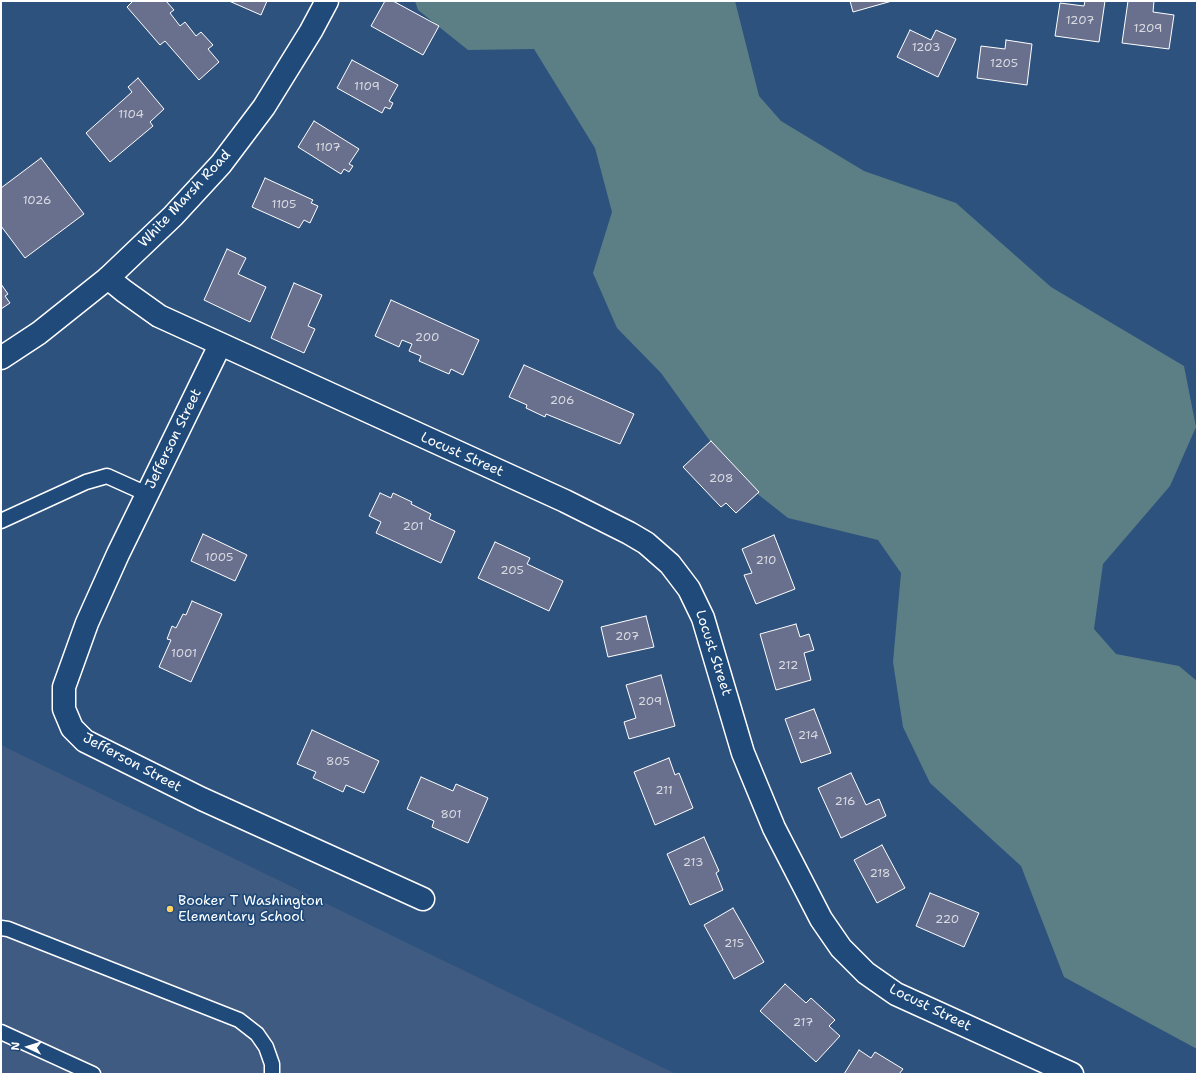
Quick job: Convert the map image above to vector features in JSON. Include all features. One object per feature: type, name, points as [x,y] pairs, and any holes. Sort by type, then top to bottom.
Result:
[{"type":"street","name":"White Marsh Road","points":[[1,358],[39,333],[108,278],[173,216],[221,164],[264,107],[311,31],[327,1]]},
{"type":"street","name":"Locust Street","points":[[108,278],[159,316],[564,501],[629,532],[646,543],[670,564],[689,589],[703,618],[743,753],[774,828],[821,919],[841,948],[866,973],[896,994],[1072,1074]]},
{"type":"street","name":"Jefferson Street","points":[[220,345],[147,494],[90,616],[64,687],[64,709],[72,728],[85,741],[202,799],[423,899]]},
{"type":"lane","points":[[1,521],[86,482],[106,476],[147,494]]},
{"type":"lane","points":[[1,928],[8,929],[239,1020],[257,1034],[266,1047],[272,1064],[272,1074]]},
{"type":"lane","points":[[1,1032],[93,1074]]},
{"type":"shaded area","name":"Booker T Washington Elementary School","points":[[1,745],[676,1074],[1,1074]]},
{"type":"green space","points":[[415,1],[735,1],[759,96],[781,121],[864,171],[956,203],[1051,287],[1184,366],[1196,427],[1170,486],[1103,564],[1094,629],[1116,654],[1179,666],[1197,681],[1197,1049],[1064,977],[1021,866],[930,783],[903,727],[893,662],[901,573],[878,540],[788,518],[736,477],[661,373],[617,328],[593,273],[612,212],[595,148],[534,49],[468,50],[418,10]]},
{"type":"building","points":[[133,1],[166,1],[174,10],[170,13],[180,26],[185,22],[196,36],[201,32],[213,45],[208,49],[219,62],[199,80],[165,41],[160,45],[127,7]]},
{"type":"building","points":[[229,1],[267,1],[261,15]]},
{"type":"building","points":[[385,1],[393,1],[439,26],[423,55],[371,26]]},
{"type":"building","points":[[850,1],[892,1],[853,12]]},
{"type":"building","points":[[1085,1],[1105,1],[1099,42],[1055,36],[1060,3],[1084,6]]},
{"type":"building","points":[[1128,1],[1154,1],[1153,12],[1174,15],[1169,49],[1122,43]]},
{"type":"building","points":[[910,30],[931,40],[936,30],[956,39],[938,77],[897,57]]},
{"type":"building","points":[[1006,40],[1032,44],[1027,85],[977,78],[981,46],[1005,49]]},
{"type":"building","points":[[352,60],[398,85],[389,101],[393,103],[390,109],[385,107],[382,113],[337,88]]},
{"type":"building","points":[[138,78],[164,109],[150,122],[153,126],[110,162],[86,133],[132,92],[128,87]]},
{"type":"building","points":[[314,121],[359,149],[349,164],[353,166],[349,172],[344,169],[341,174],[298,147]]},
{"type":"building","points":[[41,158],[84,214],[25,258],[1,226],[1,188]]},
{"type":"building","points":[[265,178],[313,200],[311,203],[318,206],[310,223],[304,220],[299,228],[252,207]]},
{"type":"building","points":[[227,249],[246,258],[238,274],[266,287],[250,322],[204,300]]},
{"type":"building","points":[[294,283],[322,295],[308,326],[315,329],[304,353],[271,338]]},
{"type":"building","points":[[1,284],[8,294],[5,296],[10,303],[1,309]]},
{"type":"building","points":[[391,300],[479,340],[463,375],[451,369],[449,374],[419,361],[421,356],[409,351],[412,344],[402,340],[399,347],[375,336]]},
{"type":"building","points":[[524,365],[634,414],[620,444],[546,414],[545,417],[526,408],[527,405],[509,397]]},
{"type":"building","points":[[711,441],[759,492],[736,513],[726,503],[721,507],[683,467]]},
{"type":"building","points":[[380,493],[391,498],[393,493],[412,502],[411,504],[431,514],[429,519],[455,531],[441,563],[376,533],[381,522],[369,516]]},
{"type":"building","points":[[203,534],[247,555],[235,581],[191,561]]},
{"type":"building","points":[[774,535],[795,589],[756,604],[744,575],[752,573],[742,549]]},
{"type":"building","points":[[495,542],[530,558],[527,564],[563,581],[549,611],[478,578]]},
{"type":"building","points":[[192,601],[222,614],[191,682],[159,667],[171,640],[167,639],[172,626],[176,628],[183,614],[186,615]]},
{"type":"building","points":[[646,616],[654,647],[608,657],[601,627]]},
{"type":"building","points":[[796,624],[800,637],[809,634],[814,650],[804,653],[811,680],[776,690],[760,634]]},
{"type":"building","points":[[661,675],[675,726],[629,739],[624,722],[636,718],[626,685]]},
{"type":"building","points":[[814,709],[831,753],[801,763],[785,719]]},
{"type":"building","points":[[312,730],[379,761],[364,793],[346,785],[343,792],[313,778],[316,772],[297,764]]},
{"type":"building","points":[[669,758],[675,775],[679,773],[693,808],[655,825],[634,772]]},
{"type":"building","points":[[851,773],[866,805],[879,799],[886,816],[841,838],[818,788]]},
{"type":"building","points":[[421,777],[453,791],[456,784],[488,798],[468,843],[432,827],[434,821],[407,809]]},
{"type":"building","points":[[704,837],[719,871],[716,873],[723,890],[690,905],[667,854]]},
{"type":"building","points":[[882,845],[905,888],[877,903],[854,860]]},
{"type":"building","points":[[930,893],[979,913],[964,947],[916,926]]},
{"type":"building","points":[[733,908],[764,962],[734,979],[704,925]]},
{"type":"building","points":[[785,984],[806,1003],[811,998],[835,1020],[829,1026],[840,1036],[816,1062],[760,1011]]},
{"type":"building","points":[[859,1050],[871,1058],[875,1052],[903,1069],[899,1074],[844,1074]]},
{"type":"place","name":"Booker T Washington Elementary School","points":[[170,909]]}]
